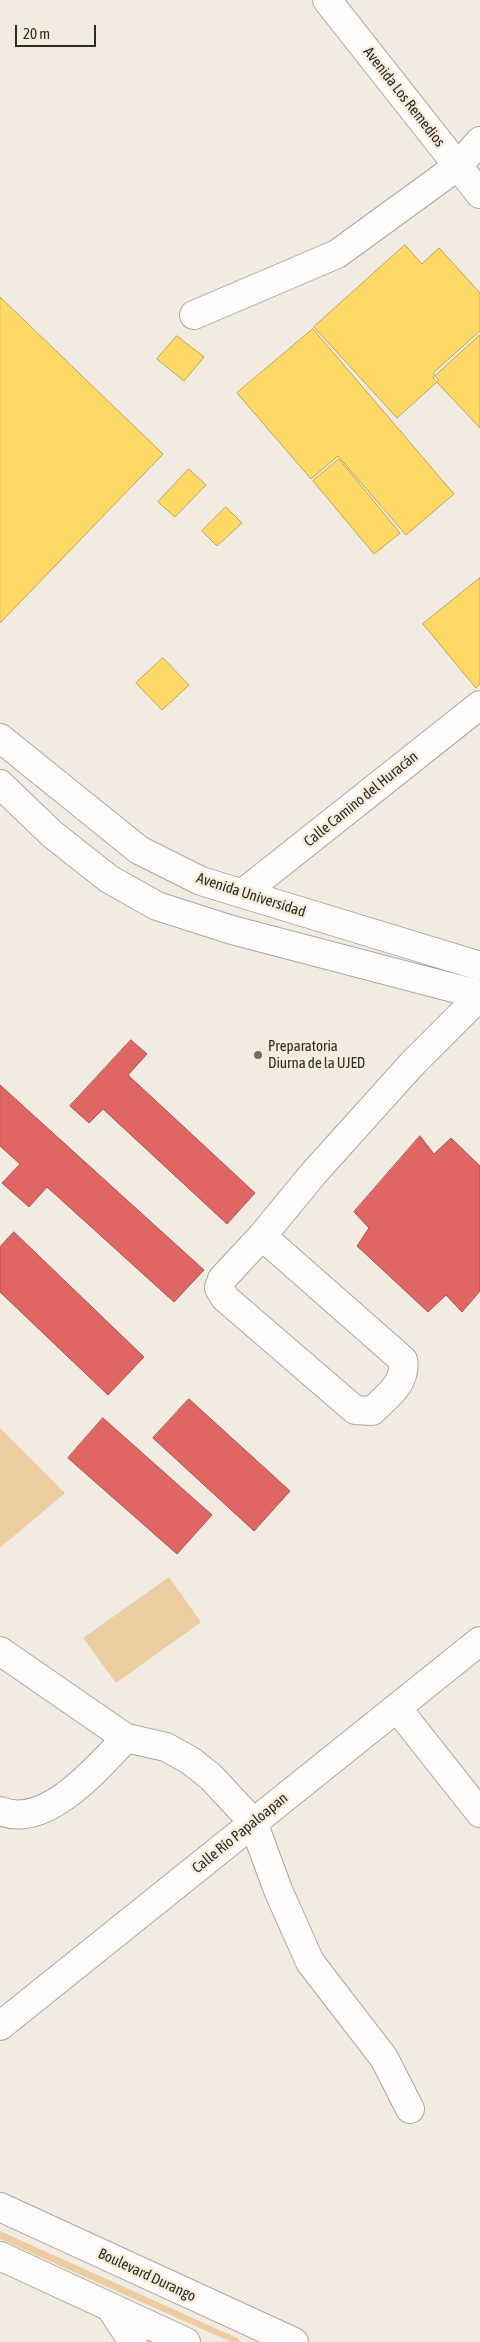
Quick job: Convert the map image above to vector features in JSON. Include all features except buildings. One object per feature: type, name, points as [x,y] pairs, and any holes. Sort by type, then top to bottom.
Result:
[{"type":"street","name":"Avenida Los Remedios","points":[[336,3],[480,194]]},
{"type":"street","points":[[194,315],[337,254],[458,166],[480,141]]},
{"type":"street","name":"Calle Camino del Huracán","points":[[243,894],[480,705]]},
{"type":"street","name":"Avenida Universidad","points":[[0,738],[139,850],[202,881],[480,966]]},
{"type":"street","points":[[0,784],[52,834],[102,874],[157,906],[232,930],[480,996]]},
{"type":"street","points":[[262,1236],[403,1360],[405,1370],[402,1381],[372,1411],[355,1410],[225,1298],[219,1288],[222,1279],[262,1236],[313,1174],[412,1064],[480,996]]},
{"type":"street","name":"Calle Río Papaloapan","points":[[0,2026],[480,1641]]},
{"type":"street","points":[[0,1651],[126,1738],[166,1747],[191,1761],[211,1777],[253,1822],[278,1890],[310,1962],[384,2058],[410,2109]]},
{"type":"street","points":[[397,1708],[480,1813]]},
{"type":"street","points":[[0,1811],[25,1815],[61,1798],[82,1784],[126,1738]]},
{"type":"street","name":"Boulevard Durango","points":[[0,2207],[294,2342]]},
{"type":"street","points":[[0,2256],[186,2342]]},
{"type":"street","points":[[110,2307],[133,2342]]},
{"type":"shaded area","points":[[0,1428],[65,1493],[0,1548]]},
{"type":"shaded area","points":[[169,1577],[201,1622],[116,1683],[83,1638]]},
{"type":"shaded area","points":[[0,2231],[237,2338],[240,2342],[231,2342],[0,2239]]},
{"type":"place","name":"Preparatoria Diurna de la UJED","points":[[258,1055]]}]
